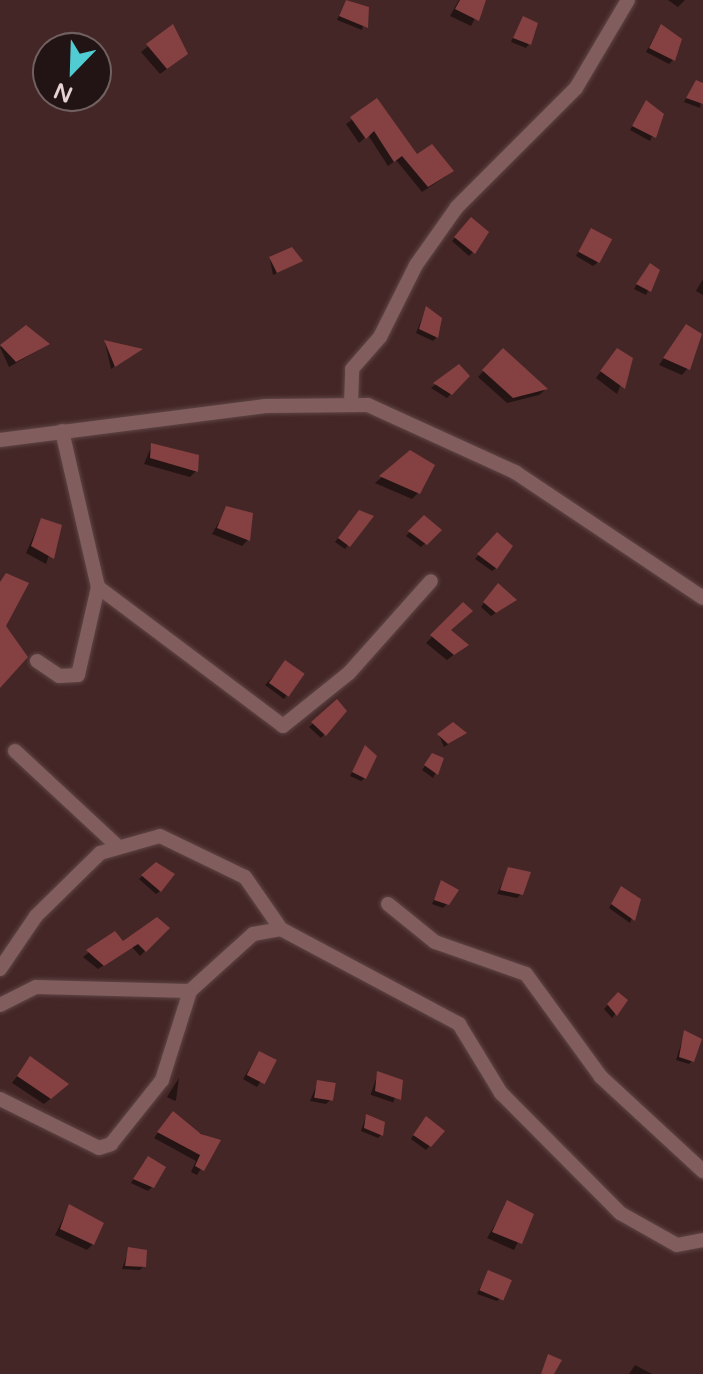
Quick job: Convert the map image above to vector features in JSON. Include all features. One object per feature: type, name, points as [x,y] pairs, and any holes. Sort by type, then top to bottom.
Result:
[{"type":"street","points":[[351,404],[352,369],[380,337],[416,265],[457,207],[576,88],[628,0]]},
{"type":"street","points":[[0,440],[62,431],[351,404],[397,412],[515,472],[703,598]]},
{"type":"street","points":[[37,661],[59,676],[78,675],[98,587],[62,431]]},
{"type":"street","points":[[98,587],[283,726],[349,673],[431,581]]},
{"type":"street","points":[[15,751],[116,845]]},
{"type":"street","points":[[0,969],[36,916],[116,845],[160,836],[184,842],[202,862],[245,877],[281,929],[459,1024],[501,1093],[620,1213],[677,1245],[703,1240]]},
{"type":"street","points":[[388,904],[435,942],[526,974],[601,1077],[703,1171]]},
{"type":"street","points":[[0,1099],[99,1148],[111,1144],[162,1080],[190,991],[253,934],[281,929]]},
{"type":"street","points":[[0,1005],[36,987],[190,991]]},
{"type":"building","points":[[346,0],[369,7],[368,28],[339,16]]},
{"type":"building","points":[[460,0],[486,0],[479,21],[455,9]]},
{"type":"building","points":[[523,16],[538,23],[531,45],[513,38]]},
{"type":"building","points":[[173,24],[188,54],[167,69],[146,44]]},
{"type":"building","points":[[661,24],[682,39],[675,61],[649,48]]},
{"type":"building","points":[[696,80],[703,83],[703,104],[686,98]]},
{"type":"building","points":[[377,98],[417,154],[432,144],[454,171],[428,187],[402,156],[394,162],[374,131],[366,139],[350,117]]},
{"type":"building","points":[[646,100],[664,114],[656,138],[632,126]]},
{"type":"building","points":[[471,217],[489,232],[475,254],[454,237]]},
{"type":"building","points":[[591,228],[612,239],[600,263],[578,252]]},
{"type":"building","points":[[292,247],[303,261],[277,273],[269,257]]},
{"type":"building","points":[[650,263],[660,270],[651,292],[636,284]]},
{"type":"building","points":[[426,306],[442,318],[438,338],[419,329]]},
{"type":"building","points":[[686,324],[702,334],[690,370],[663,358]]},
{"type":"building","points":[[26,325],[50,344],[16,362],[0,345]]},
{"type":"building","points":[[104,340],[143,349],[115,367]]},
{"type":"building","points":[[503,348],[548,389],[513,398],[482,370]]},
{"type":"building","points":[[617,348],[633,358],[625,389],[600,371]]},
{"type":"building","points":[[459,364],[470,376],[452,395],[433,383]]},
{"type":"building","points":[[151,443],[199,455],[198,472],[150,458]]},
{"type":"building","points":[[410,450],[435,465],[420,494],[379,476]]},
{"type":"building","points":[[226,506],[253,513],[250,541],[217,528]]},
{"type":"building","points":[[359,510],[374,516],[350,547],[338,538]]},
{"type":"building","points":[[424,515],[442,530],[427,545],[408,531]]},
{"type":"building","points":[[41,518],[62,525],[54,559],[31,546]]},
{"type":"building","points":[[497,532],[513,546],[497,569],[477,554]]},
{"type":"building","points":[[6,573],[29,583],[6,626],[28,657],[0,688],[0,582]]},
{"type":"building","points":[[498,583],[517,600],[496,613],[483,602]]},
{"type":"building","points":[[463,602],[473,611],[451,630],[469,645],[454,655],[430,635]]},
{"type":"building","points":[[285,660],[305,674],[289,697],[269,683]]},
{"type":"building","points":[[337,699],[347,711],[326,736],[311,722]]},
{"type":"building","points":[[453,722],[467,733],[448,744],[437,734]]},
{"type":"building","points":[[365,745],[377,756],[366,779],[352,772]]},
{"type":"building","points":[[432,753],[444,758],[438,775],[424,765]]},
{"type":"building","points":[[156,862],[175,874],[161,892],[141,875]]},
{"type":"building","points":[[508,867],[531,872],[523,895],[500,890]]},
{"type":"building","points":[[441,880],[459,890],[449,905],[434,900]]},
{"type":"building","points":[[621,886],[641,899],[635,921],[611,904]]},
{"type":"building","points":[[157,917],[170,928],[146,952],[138,944],[104,966],[86,950],[115,931],[123,941]]},
{"type":"building","points":[[618,992],[628,1000],[617,1016],[607,1004]]},
{"type":"building","points":[[684,1030],[702,1039],[694,1062],[679,1057]]},
{"type":"building","points":[[259,1051],[277,1060],[265,1084],[247,1075]]},
{"type":"building","points":[[30,1056],[69,1084],[51,1099],[17,1076]]},
{"type":"building","points":[[377,1071],[403,1080],[401,1100],[375,1091]]},
{"type":"building","points":[[317,1080],[336,1083],[333,1101],[314,1098]]},
{"type":"building","points":[[173,1111],[201,1134],[221,1140],[204,1171],[195,1166],[200,1155],[157,1132]]},
{"type":"building","points":[[366,1114],[385,1122],[383,1136],[364,1128]]},
{"type":"building","points":[[426,1116],[445,1131],[431,1147],[413,1135]]},
{"type":"building","points":[[148,1156],[166,1167],[154,1188],[133,1179]]},
{"type":"building","points":[[507,1200],[534,1214],[522,1244],[492,1232]]},
{"type":"building","points":[[69,1204],[104,1223],[94,1245],[60,1229]]},
{"type":"building","points":[[128,1247],[147,1250],[146,1267],[125,1266]]},
{"type":"building","points":[[488,1270],[512,1280],[503,1300],[479,1290]]},
{"type":"building","points":[[548,1354],[562,1360],[554,1374],[541,1374]]}]
